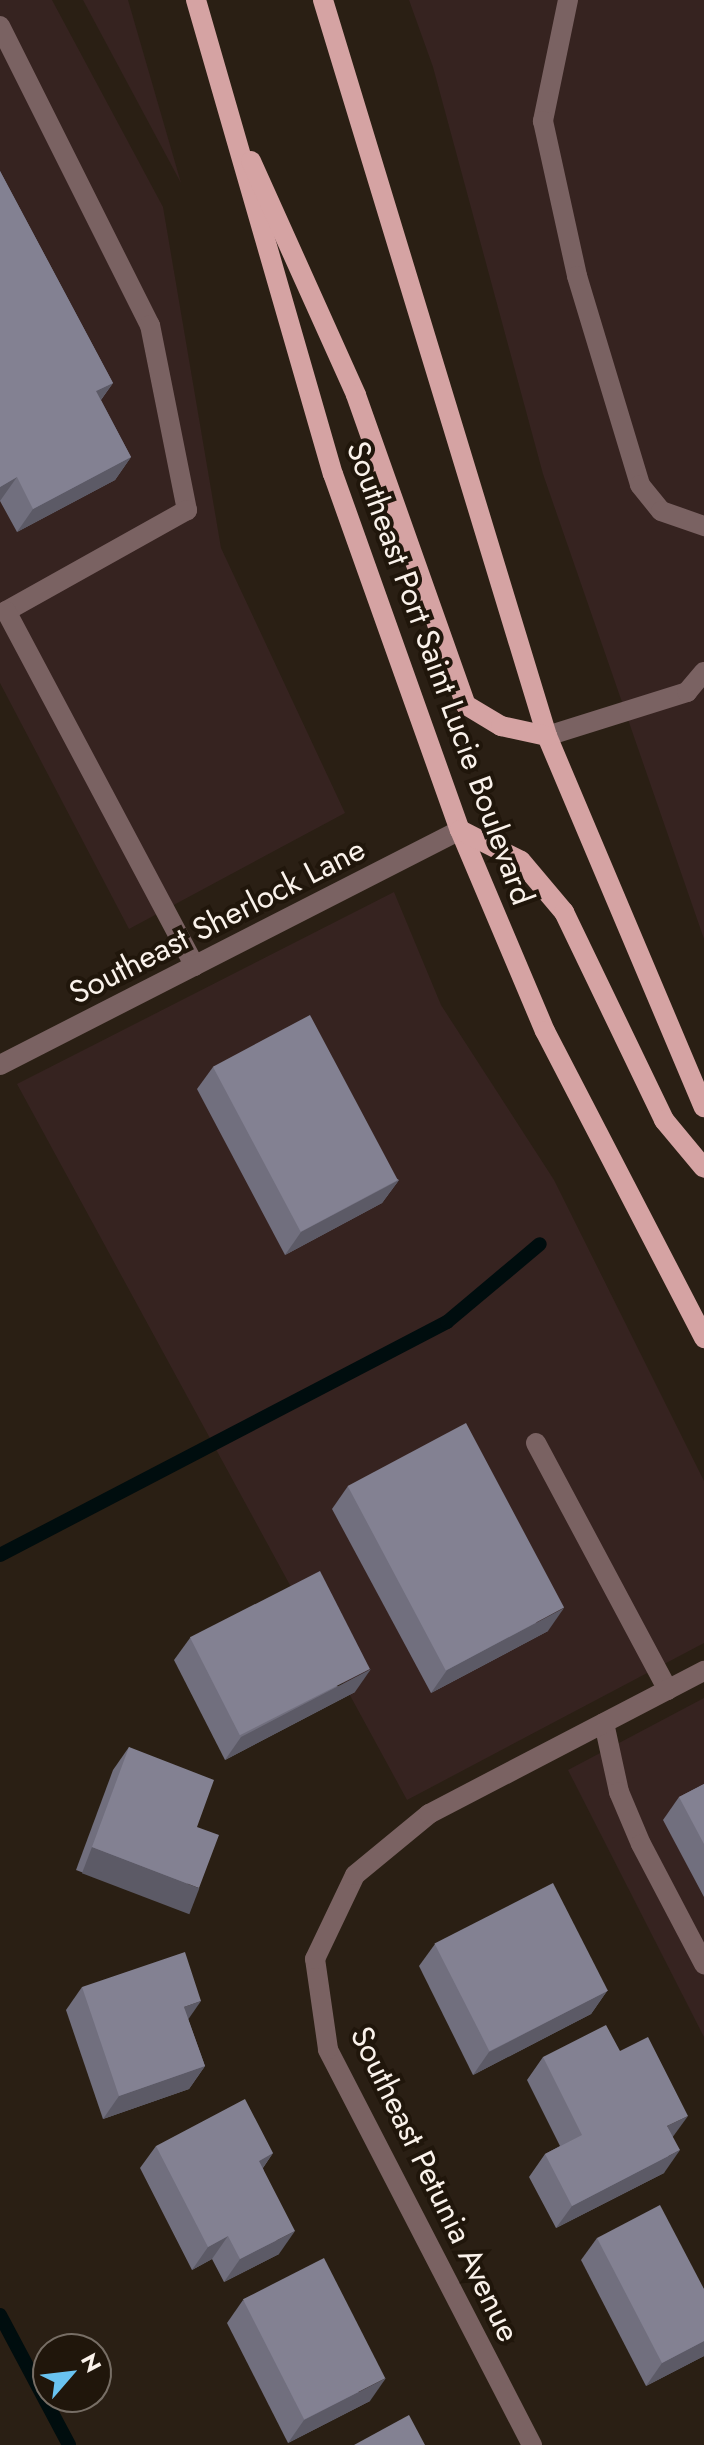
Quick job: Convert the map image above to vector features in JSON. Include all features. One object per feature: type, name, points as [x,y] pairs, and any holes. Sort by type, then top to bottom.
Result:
[{"type":"main road","name":"Southeast Port Saint Lucie Boulevard","points":[[196,0],[333,474],[460,830],[545,1031],[704,1338]]},
{"type":"main road","points":[[323,0],[547,736],[704,1107]]},
{"type":"main road","points":[[226,110],[296,252],[356,395],[466,705],[501,726],[547,736]]},
{"type":"main road","points":[[460,830],[521,861],[564,912],[664,1120],[704,1168]]},
{"type":"street","points":[[568,0],[543,121],[577,276],[640,485],[661,511],[704,526]]},
{"type":"street","points":[[0,26],[150,325],[187,510],[6,611],[195,966]]},
{"type":"street","points":[[547,736],[687,692],[704,672]]},
{"type":"street","name":"Southeast Sherlock Lane","points":[[0,1065],[460,830]]},
{"type":"street","points":[[536,1443],[668,1690]]},
{"type":"street","name":"Southeast Petunia Avenue","points":[[532,2445],[328,2049],[315,1959],[355,1875],[429,1814],[704,1671]]},
{"type":"street","points":[[604,1723],[619,1792],[641,1844],[704,1964]]},
{"type":"shaded area","points":[[0,0],[52,0],[163,207],[221,548],[345,813],[129,929],[0,683]]},
{"type":"shaded area","points":[[83,0],[128,0],[181,183]]},
{"type":"shaded area","points":[[409,0],[704,0],[704,939],[543,474],[433,67]]},
{"type":"shaded area","points":[[394,892],[441,1005],[554,1180],[704,1481],[704,1643],[407,1800],[17,1084]]},
{"type":"shaded area","points":[[704,1698],[704,2037],[568,1770]]},
{"type":"building","points":[[0,171],[113,383],[96,391],[131,457],[33,509],[17,477],[0,487]]},
{"type":"building","points":[[310,1015],[398,1180],[301,1232],[213,1067]]},
{"type":"building","points":[[466,1423],[564,1608],[446,1670],[348,1486]]},
{"type":"building","points":[[320,1571],[370,1669],[240,1735],[190,1637]]},
{"type":"building","points":[[129,1747],[214,1780],[197,1827],[219,1835],[199,1888],[92,1847]]},
{"type":"building","points":[[704,1784],[704,1844],[679,1797]]},
{"type":"building","points":[[553,1883],[608,1991],[489,2051],[434,1943]]},
{"type":"building","points":[[185,1952],[201,2001],[184,2007],[205,2066],[119,2096],[82,1987]]},
{"type":"building","points":[[606,2025],[620,2051],[648,2037],[688,2116],[667,2126],[680,2150],[572,2206],[545,2154],[582,2135],[543,2057]]},
{"type":"building","points":[[245,2099],[273,2153],[259,2161],[295,2231],[240,2259],[228,2236],[208,2247],[156,2146]]},
{"type":"building","points":[[660,2205],[704,2289],[704,2341],[662,2363],[597,2238]]},
{"type":"building","points":[[324,2258],[385,2378],[304,2420],[243,2299]]},
{"type":"building","points":[[409,2415],[425,2445],[354,2445]]},
{"type":"waterway","points":[[0,1555],[447,1322],[540,1244]]},
{"type":"waterway","points":[[0,2315],[69,2445]]}]
